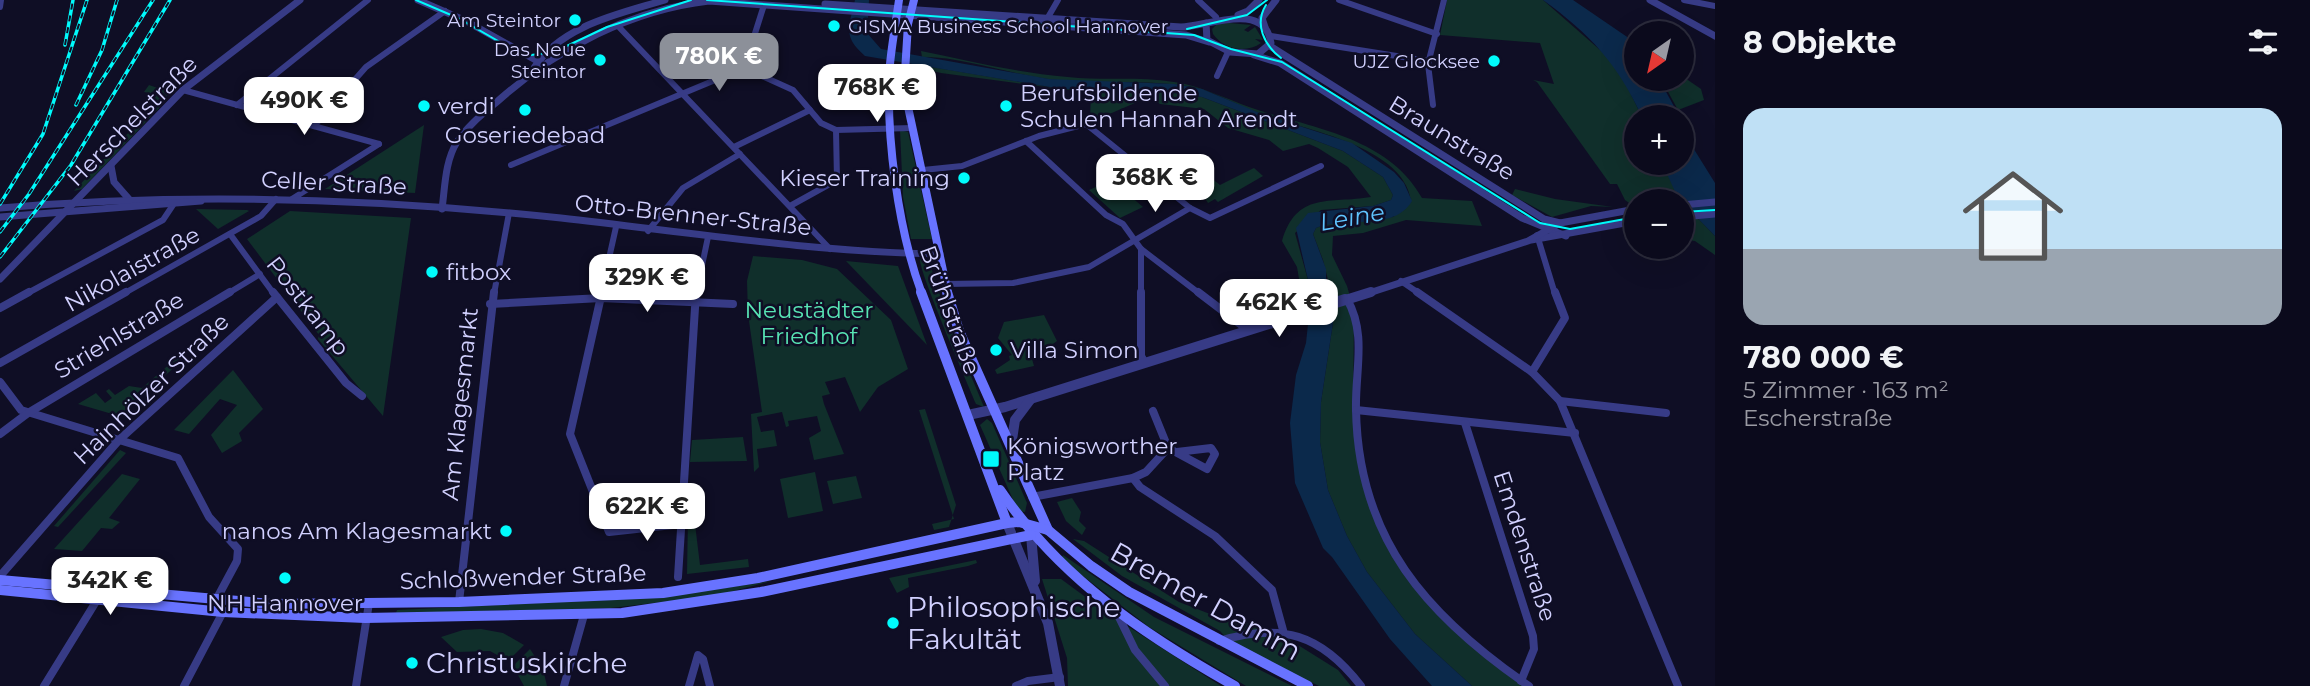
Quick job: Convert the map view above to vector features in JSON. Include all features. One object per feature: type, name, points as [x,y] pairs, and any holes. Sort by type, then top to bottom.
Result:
[{"type":"main road","name":"Brühlstraße","points":[[897,8],[890,65],[891,128],[906,254],[968,415]]},
{"type":"main road","name":"Brühlstraße","points":[[912,8],[905,52],[904,88],[912,128],[959,331],[994,409]]},
{"type":"main road","points":[[994,409],[1048,530],[1032,530],[1013,537]]},
{"type":"main road","points":[[968,415],[987,469],[1013,522],[1032,530]]},
{"type":"main road","points":[[1032,530],[1034,501]]},
{"type":"main road","name":"Schloßwender Straße","points":[[0,578],[272,604],[458,602],[676,592],[758,578],[1013,522]]},
{"type":"main road","name":"Bremer Damm","points":[[1032,530],[1114,607],[1177,652],[1235,686]]},
{"type":"main road","name":"Bremer Damm","points":[[1048,530],[1091,566],[1129,592],[1308,686]]},
{"type":"main road","name":"Schloßwender Straße","points":[[0,590],[223,612],[365,618],[584,615],[694,605],[1013,537]]},
{"type":"street","points":[[0,7],[1,0]]},
{"type":"street","name":"Herschelstraße","points":[[0,279],[183,90],[300,0]]},
{"type":"street","points":[[237,105],[368,0]]},
{"type":"street","points":[[418,0],[445,10],[540,62]]},
{"type":"street","points":[[519,51],[534,52],[547,48],[601,21],[665,0]]},
{"type":"street","points":[[1047,19],[1058,0]]},
{"type":"street","points":[[1198,0],[1216,17]]},
{"type":"street","points":[[766,2],[876,10],[912,8],[1181,27],[1206,23],[1216,17],[1246,13],[1259,0]]},
{"type":"street","points":[[1252,55],[1270,46],[1271,36],[1262,18],[1276,0]]},
{"type":"street","points":[[1339,0],[1437,34]]},
{"type":"street","points":[[1433,105],[1427,76],[1428,61],[1444,0]]},
{"type":"street","points":[[1655,0],[1715,36]]},
{"type":"street","points":[[1684,0],[1715,6]]},
{"type":"street","points":[[744,68],[766,2]]},
{"type":"street","points":[[540,62],[580,41],[686,3],[838,2],[847,8]]},
{"type":"street","points":[[912,8],[1186,35],[1209,42],[1228,52],[1217,76]]},
{"type":"street","points":[[314,126],[366,67],[445,10]]},
{"type":"street","points":[[1236,16],[1265,27]]},
{"type":"street","points":[[1206,23],[1203,33],[1209,42]]},
{"type":"street","points":[[618,26],[830,248]]},
{"type":"street","points":[[1271,36],[1428,61]]},
{"type":"street","name":"Braunstraße","points":[[1270,46],[1544,219],[1560,223]]},
{"type":"street","points":[[442,209],[449,159],[457,142],[470,126],[533,70],[547,48]]},
{"type":"street","name":"Braunstraße","points":[[1228,52],[1280,63],[1522,218],[1540,235]]},
{"type":"street","points":[[511,165],[744,68],[793,90],[821,123],[836,130],[912,128]]},
{"type":"street","points":[[183,90],[379,144],[292,199]]},
{"type":"street","points":[[734,147],[810,110]]},
{"type":"street","points":[[923,170],[962,166],[1026,141],[1080,124],[1090,125],[1190,208],[1207,218],[1219,216],[1311,168],[1321,166]]},
{"type":"street","points":[[790,206],[837,180],[836,130]]},
{"type":"street","points":[[1026,141],[1106,215],[1115,218],[1133,233],[1141,249],[1248,330]]},
{"type":"street","points":[[648,231],[683,188],[740,154]]},
{"type":"street","points":[[111,166],[114,182],[129,199]]},
{"type":"street","name":"Celler Straße","points":[[0,208],[78,201],[224,198],[292,199],[442,209]]},
{"type":"street","name":"Celler Straße","points":[[0,217],[68,210],[173,205],[224,198]]},
{"type":"street","name":"Nikolaistraße","points":[[0,363],[261,216],[276,199]]},
{"type":"street","points":[[1694,204],[1715,202]]},
{"type":"street","points":[[0,309],[163,220],[173,205]]},
{"type":"street","points":[[946,284],[1013,283],[1089,267],[1136,242],[1190,208]]},
{"type":"street","name":"Otto-Brenner-Straße","points":[[442,209],[509,213],[708,237],[906,254],[940,254]]},
{"type":"street","points":[[968,415],[1145,363],[1528,241],[1560,223],[1624,211]]},
{"type":"street","name":"Am Klagesmarkt","points":[[458,602],[490,304],[509,213]]},
{"type":"street","points":[[1694,216],[1715,214]]},
{"type":"street","points":[[1522,218],[1530,230],[1528,241]]},
{"type":"street","points":[[1532,372],[1565,318],[1544,265],[1540,235],[1544,219]]},
{"type":"street","points":[[1540,235],[1566,236],[1624,224]]},
{"type":"street","points":[[616,227],[570,434],[609,533],[682,524]]},
{"type":"street","name":"Postkamp","points":[[230,234],[346,383],[362,396]]},
{"type":"street","points":[[678,577],[694,303],[708,237]]},
{"type":"street","points":[[1141,249],[1140,356],[1145,363]]},
{"type":"street","name":"Striehlstraße","points":[[0,434],[28,413],[260,274]]},
{"type":"street","points":[[1401,281],[1532,372],[1560,401],[1678,686]]},
{"type":"street","name":"Hainhölzer Straße","points":[[0,578],[119,440],[277,297]]},
{"type":"street","points":[[490,304],[601,298],[733,304]]},
{"type":"street","points":[[1347,299],[1358,315],[1356,410],[1363,488],[1392,554],[1433,608],[1474,646],[1525,684]]},
{"type":"street","points":[[0,382],[21,410],[28,413],[178,458],[209,517],[238,549],[237,561],[216,600]]},
{"type":"street","points":[[1011,446],[1015,420],[1031,398]]},
{"type":"street","points":[[1560,401],[1666,413]]},
{"type":"street","points":[[1356,410],[1575,433]]},
{"type":"street","points":[[1153,411],[1168,447],[1177,452]]},
{"type":"street","name":"Emdenstraße","points":[[1465,423],[1533,636],[1534,649],[1525,684]]},
{"type":"street","points":[[1034,501],[1133,478],[1146,472],[1168,447]]},
{"type":"street","points":[[1133,478],[1140,487],[1215,536],[1272,590],[1283,630]]},
{"type":"street","points":[[1013,522],[1013,537],[1037,593],[1054,646],[1060,681],[1028,681],[1016,686]]},
{"type":"street","points":[[1032,530],[1037,593]]},
{"type":"street","points":[[44,686],[97,600]]},
{"type":"street","points":[[356,686],[369,603]]},
{"type":"street","points":[[1114,607],[1135,650],[1165,686]]},
{"type":"street","points":[[184,686],[223,612]]},
{"type":"street","points":[[564,686],[584,615]]},
{"type":"street","points":[[1219,641],[1254,630],[1283,630],[1301,636],[1323,650],[1344,666],[1361,686]]},
{"type":"street","points":[[690,686],[698,655],[704,659],[710,686]]},
{"type":"green space","points":[[1447,0],[1543,0],[1608,57],[1624,80],[1624,91],[1629,91],[1636,105],[1624,105],[1624,175],[1668,175],[1675,189],[1624,189],[1624,198],[1617,184],[1610,184],[1533,80],[1554,84],[1540,43],[1440,35]]},
{"type":"green space","points":[[1219,22],[1251,25],[1244,30],[1248,32],[1255,27],[1263,40],[1255,39],[1261,43],[1249,48],[1229,46],[1213,34],[1212,29]]},
{"type":"green space","points":[[921,51],[1049,75],[1161,80],[1194,86],[1212,93],[1170,84],[1048,79],[936,57],[922,57]]},
{"type":"green space","points":[[920,65],[1056,88],[1099,92],[1160,91],[1202,97],[1343,151],[1383,177],[1393,195],[1391,200],[1373,206],[1321,210],[1295,233],[1308,280],[1303,302],[1297,267],[1282,241],[1288,225],[1296,214],[1316,203],[1371,197],[1348,167],[1318,148],[1309,144],[1283,151],[1269,140],[1228,128],[1204,109],[1160,104],[1152,99],[1142,100],[1093,121],[1090,119],[1091,93],[941,73],[920,68]]},
{"type":"green space","points":[[1694,84],[1701,89],[1704,100],[1691,105],[1675,105],[1668,91],[1694,91]]},
{"type":"green space","points":[[149,85],[169,92],[163,104],[82,189],[74,191],[158,101],[153,99],[155,94],[144,92]]},
{"type":"green space","points":[[1217,95],[1346,137],[1368,147],[1407,177],[1422,198],[1472,201],[1482,226],[1406,220],[1363,233],[1333,236],[1332,255],[1347,286],[1354,311],[1353,424],[1375,521],[1433,608],[1529,686],[1472,686],[1415,634],[1367,572],[1347,536],[1328,490],[1320,442],[1321,402],[1334,316],[1326,295],[1328,280],[1323,260],[1313,234],[1316,228],[1328,223],[1393,217],[1411,201],[1404,182],[1391,166],[1350,143],[1261,114]]},
{"type":"green space","points":[[424,125],[415,193],[325,189]]},
{"type":"green space","points":[[900,130],[908,132],[932,239],[911,239],[903,197]]},
{"type":"green space","points":[[1254,168],[1263,176],[1218,202],[1215,199],[1208,203],[1200,191],[1196,193],[1187,186],[1206,174],[1220,185]]},
{"type":"green space","points":[[1114,179],[1143,207],[1120,218],[1089,190]]},
{"type":"green space","points":[[1515,189],[1555,199],[1613,207],[1591,206],[1552,217],[1512,195]]},
{"type":"green space","points":[[196,209],[247,210],[249,211],[218,229]]},
{"type":"green space","points":[[290,211],[411,218],[383,416],[318,339],[319,335],[247,239]]},
{"type":"green space","points":[[1694,214],[1715,236],[1715,255],[1695,241]]},
{"type":"green space","name":"Neustädter Friedhof","points":[[753,256],[802,260],[837,269],[891,320],[908,369],[878,387],[860,412],[845,377],[825,382],[830,394],[822,396],[824,404],[844,454],[814,460],[809,438],[821,431],[817,416],[788,421],[789,426],[786,427],[782,412],[757,417],[761,432],[774,430],[777,446],[757,449],[759,467],[754,472],[751,414],[762,412],[748,314],[747,281]]},
{"type":"green space","points":[[920,258],[931,267],[948,321],[984,407],[976,404],[934,303]]},
{"type":"green space","points":[[846,261],[898,266],[927,345]]},
{"type":"green space","points":[[1044,315],[1057,341],[1032,359],[1034,366],[997,374],[995,370],[1010,360],[1009,356],[1012,355],[998,338],[1004,322]]},
{"type":"green space","points":[[179,356],[185,358],[119,416],[78,404],[96,393],[105,403],[112,398],[106,391],[109,389],[115,395],[129,386],[142,388]]},
{"type":"green space","points":[[233,370],[263,409],[239,433],[242,441],[222,453],[211,435],[237,405],[220,399],[189,434],[174,430]]},
{"type":"green space","points":[[925,409],[956,505],[953,515],[919,410]]},
{"type":"green space","points":[[987,419],[992,423],[1027,503],[1025,512],[1018,511],[980,425]]},
{"type":"green space","points":[[743,437],[747,461],[690,462],[692,440]]},
{"type":"green space","points":[[120,450],[126,453],[58,527],[54,526]]},
{"type":"green space","points":[[815,472],[823,511],[788,518],[780,479]]},
{"type":"green space","points":[[122,474],[140,479],[109,518],[120,522],[112,529],[101,528],[82,551],[54,549]]},
{"type":"green space","points":[[856,476],[862,498],[833,504],[827,481]]},
{"type":"green space","points":[[1072,498],[1081,512],[1079,521],[1086,528],[1082,535],[1066,521],[1057,502]]},
{"type":"green space","points":[[694,516],[700,565],[748,559],[749,567],[687,574],[688,517]]},
{"type":"green space","points":[[951,520],[949,527],[934,530],[932,524]]},
{"type":"green space","points":[[1073,539],[1084,541],[1179,602],[1210,614],[1274,630],[1338,670],[1351,686],[1319,686],[1232,644],[1220,631],[1122,576]]},
{"type":"green space","points":[[1063,555],[1154,617],[1292,686],[1246,686],[1149,627],[1061,559]]},
{"type":"green space","points":[[976,560],[977,563],[968,566],[908,578],[909,587],[897,593],[889,578]]},
{"type":"green space","points":[[1042,579],[1061,579],[1110,615],[1221,686],[1068,686],[1067,658]]},
{"type":"green space","points":[[772,581],[714,596],[611,608],[396,613],[397,610],[663,597]]},
{"type":"green space","points":[[481,629],[503,633],[524,645],[508,661],[490,651],[457,652],[441,637],[463,630]]},
{"type":"green space","points":[[530,649],[543,669],[547,686],[524,686],[513,666]]},
{"type":"water","name":"Leine","points":[[855,0],[869,0],[867,33],[881,49],[1049,79],[1174,84],[1202,89],[1262,114],[1352,143],[1394,172],[1404,183],[1412,201],[1404,211],[1381,220],[1316,228],[1313,234],[1326,269],[1326,295],[1334,316],[1321,402],[1320,442],[1328,490],[1347,536],[1367,572],[1415,634],[1472,686],[1432,686],[1390,639],[1323,548],[1295,483],[1290,423],[1296,375],[1306,343],[1308,324],[1303,302],[1308,280],[1296,228],[1308,213],[1373,206],[1391,200],[1393,195],[1383,177],[1343,151],[1202,97],[1160,91],[1099,92],[1056,88],[865,56],[850,37],[849,24]]},
{"type":"water","points":[[1543,0],[1573,0],[1624,35],[1624,83],[1601,51],[1575,25]]},
{"type":"water","points":[[1629,91],[1666,91],[1673,105],[1636,105]]},
{"type":"water","points":[[1694,149],[1715,183],[1715,236],[1694,214],[1694,189],[1674,189],[1667,175],[1694,175]]},
{"type":"tram line","points":[[416,0],[458,18],[517,52],[531,55],[554,52],[607,27],[691,0]]},
{"type":"tram line","points":[[707,0],[1194,35],[1231,49],[1282,62],[1540,223],[1570,229],[1624,219]]},
{"type":"tram line","points":[[1187,29],[1247,15],[1267,0]]},
{"type":"tram line","points":[[1266,5],[1261,27],[1266,41],[1281,58]]},
{"type":"tram line","points":[[1694,211],[1715,210]]},
{"type":"railway","points":[[65,45],[73,0]]},
{"type":"railway","points":[[0,204],[43,134],[87,0]]},
{"type":"railway","points":[[76,105],[102,50],[117,0]]},
{"type":"railway","points":[[0,232],[29,194],[153,0]]},
{"type":"railway","points":[[0,257],[71,165],[170,0]]},
{"type":"place","name":"Am Steintor","points":[[575,20]]},
{"type":"place","name":"GISMA Business School Hannover","points":[[834,26]]},
{"type":"place","name":"Das Neue Steintor","points":[[600,60]]},
{"type":"place","name":"UJZ Glocksee","points":[[1494,61]]},
{"type":"place","name":"verdi","points":[[424,106]]},
{"type":"place","name":"Berufsbildende Schulen Hannah Arendt","points":[[1006,106]]},
{"type":"place","name":"Goseriedebad","points":[[525,110]]},
{"type":"place","name":"Kieser Training","points":[[964,178]]},
{"type":"place","name":"fitbox","points":[[432,272]]},
{"type":"place","name":"Villa Simon","points":[[996,350]]},
{"type":"place","name":"Königsworther Platz","points":[[991,459]]},
{"type":"place","name":"nanos Am Klagesmarkt","points":[[506,531]]},
{"type":"place","name":"NH Hannover","points":[[285,578]]},
{"type":"place","name":"Philosophische Fakultät","points":[[893,623]]},
{"type":"place","name":"Christuskirche","points":[[412,663]]}]
